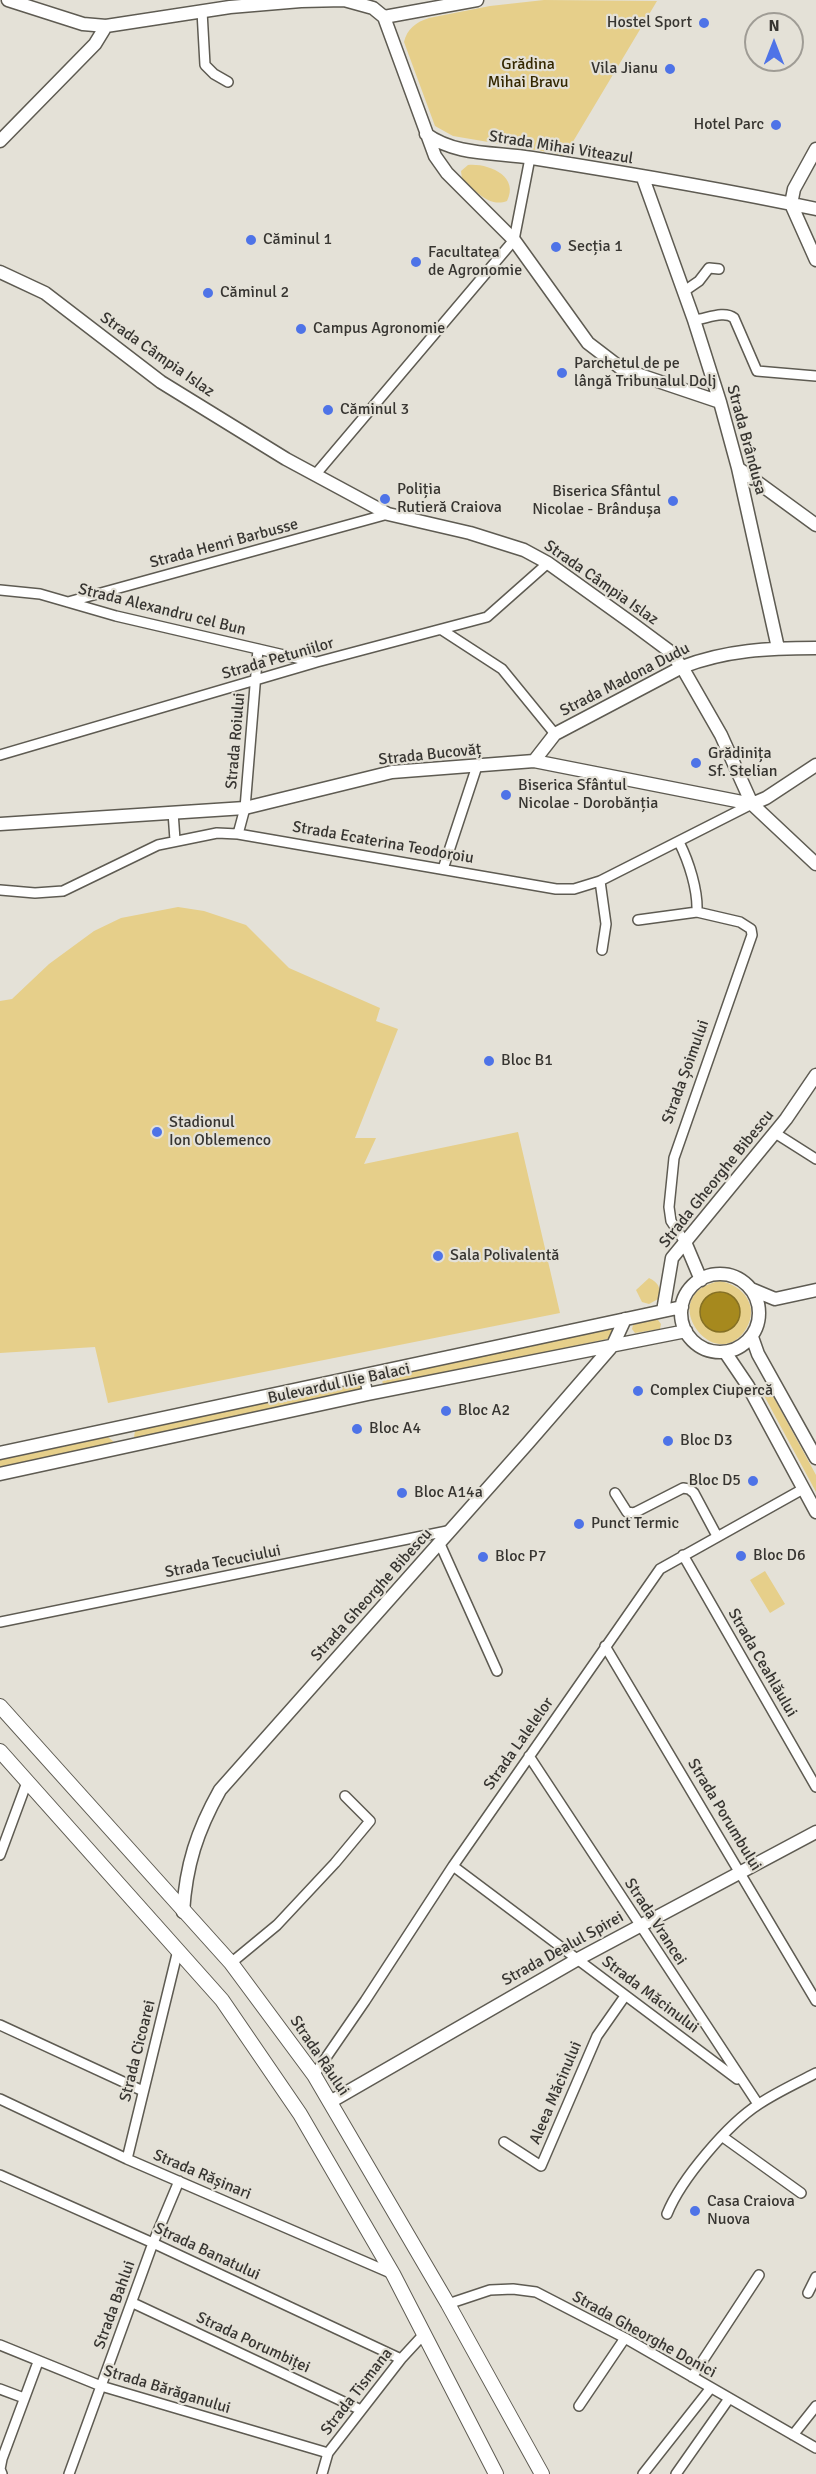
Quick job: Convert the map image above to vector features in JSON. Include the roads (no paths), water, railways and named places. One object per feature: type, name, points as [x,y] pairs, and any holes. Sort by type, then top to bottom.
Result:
[{"type":"main road","name":"Strada Râului","points":[[0,1706],[231,1963],[314,2075],[448,2304],[542,2474]]},
{"type":"main road","points":[[0,1751],[222,2000],[300,2114],[393,2274],[496,2474]]},
{"type":"street","points":[[8,0],[83,24],[106,26],[202,11],[229,4],[344,0],[374,8],[384,17],[425,134],[435,156],[447,173],[514,240],[588,343],[622,369],[720,402]]},
{"type":"street","points":[[384,17],[477,0]]},
{"type":"street","points":[[202,11],[205,65],[214,74],[228,82]]},
{"type":"street","points":[[0,141],[95,44],[106,26]]},
{"type":"street","name":"Strada Mihai Viteazul","points":[[425,134],[455,149],[530,158],[816,208]]},
{"type":"street","points":[[816,149],[794,189],[791,204],[816,260]]},
{"type":"street","points":[[315,475],[514,240],[530,158]]},
{"type":"street","name":"Strada Brândușa","points":[[643,178],[694,320],[720,402],[738,468],[778,648]]},
{"type":"street","points":[[683,292],[699,281],[710,268],[719,269]]},
{"type":"street","name":"Strada Câmpia Islaz","points":[[0,273],[45,293],[161,382],[315,475],[388,514],[470,532],[524,550],[548,563],[668,650],[682,667],[721,735],[752,804],[816,864]]},
{"type":"street","points":[[694,320],[731,315],[757,371],[816,376]]},
{"type":"street","points":[[738,468],[816,525]]},
{"type":"street","name":"Strada Henri Barbusse","points":[[68,602],[388,514]]},
{"type":"street","name":"Strada Petuniilor","points":[[0,755],[316,662],[487,617],[548,563]]},
{"type":"street","name":"Strada Alexandru cel Bun","points":[[0,590],[40,594],[116,616],[316,662]]},
{"type":"street","points":[[442,630],[502,669],[555,734]]},
{"type":"street","name":"Strada Madona Dudu","points":[[534,761],[555,734],[682,667],[722,654],[778,648],[816,648]]},
{"type":"street","name":"Strada Roiului","points":[[238,834],[245,808],[258,649]]},
{"type":"street","name":"Strada Bucovăț","points":[[0,824],[245,808],[392,772],[534,761],[752,804]]},
{"type":"street","points":[[752,804],[766,798],[816,765]]},
{"type":"street","points":[[443,869],[477,766]]},
{"type":"street","name":"Strada Ecaterina Teodoroiu","points":[[0,890],[35,893],[63,891],[158,845],[217,833],[238,834],[556,889],[574,889],[600,881],[752,804]]},
{"type":"street","points":[[173,812],[175,840]]},
{"type":"street","points":[[679,842],[691,874],[697,912]]},
{"type":"street","points":[[600,881],[606,924],[602,950]]},
{"type":"street","name":"Strada Șoimului","points":[[638,920],[697,912],[749,926],[752,936],[674,1158],[669,1207],[671,1221],[685,1242],[701,1280]]},
{"type":"street","name":"Strada Gheorghe Bibescu","points":[[663,1311],[672,1258],[775,1133],[807,1091],[816,1075]]},
{"type":"street","points":[[775,1133],[816,1159]]},
{"type":"street","points":[[751,1289],[759,1306],[759,1316],[752,1336],[740,1347],[725,1352],[707,1350],[692,1339],[686,1331],[682,1307],[689,1291],[701,1280],[722,1275],[733,1277],[751,1289],[775,1299]]},
{"type":"street","points":[[759,1316],[775,1299],[816,1290]]},
{"type":"street","name":"Bulevardul Ilie Balaci","points":[[0,1453],[682,1307]]},
{"type":"street","points":[[625,1319],[628,1341]]},
{"type":"street","name":"Strada Gheorghe Bibescu","points":[[183,1912],[185,1881],[194,1847],[204,1818],[220,1790],[440,1544],[613,1345],[625,1319]]},
{"type":"street","name":"Bulevardul Ilie Balaci","points":[[0,1474],[368,1394],[686,1331]]},
{"type":"street","points":[[752,1336],[758,1354],[816,1458]]},
{"type":"street","points":[[725,1352],[748,1386],[816,1512]]},
{"type":"street","points":[[364,1376],[368,1394]]},
{"type":"street","points":[[615,1493],[622,1507],[627,1512],[634,1513],[683,1488],[689,1489],[694,1493],[717,1536]]},
{"type":"street","name":"Strada Lalelelor","points":[[314,2075],[453,1866],[604,1646],[660,1569],[803,1489]]},
{"type":"street","name":"Strada Tecuciului","points":[[0,1622],[452,1530]]},
{"type":"street","points":[[440,1544],[497,1671]]},
{"type":"street","name":"Strada Ceahlăului","points":[[683,1555],[816,1787]]},
{"type":"street","name":"Strada Porumbului","points":[[604,1646],[816,2001]]},
{"type":"street","name":"Strada Vrancei","points":[[529,1756],[758,2104]]},
{"type":"street","points":[[0,1855],[27,1782]]},
{"type":"street","points":[[231,1963],[277,1925],[335,1863],[370,1821],[345,1796]]},
{"type":"street","name":"Strada Dealul Spirei","points":[[330,2102],[639,1925],[816,1832]]},
{"type":"street","name":"Strada Măcinului","points":[[453,1866],[743,2084]]},
{"type":"street","name":"Strada Cicoarei","points":[[128,2159],[178,1950]]},
{"type":"street","name":"Aleea Măcinului","points":[[504,2142],[541,2166],[597,2036],[625,1996]]},
{"type":"street","points":[[0,2025],[143,2091]]},
{"type":"street","points":[[667,2214],[680,2189],[723,2137],[758,2104],[816,2073]]},
{"type":"street","name":"Strada Rășinari","points":[[0,2099],[128,2159],[393,2274]]},
{"type":"street","points":[[723,2137],[801,2193]]},
{"type":"street","name":"Strada Banatului","points":[[0,2175],[153,2243],[401,2359]]},
{"type":"street","name":"Strada Bahlui","points":[[69,2474],[153,2243],[179,2181]]},
{"type":"street","points":[[692,2377],[759,2275]]},
{"type":"street","points":[[808,2293],[816,2277]]},
{"type":"street","name":"Strada Gheorghe Donici","points":[[448,2304],[490,2290],[513,2289],[536,2292],[625,2338],[728,2400],[816,2448]]},
{"type":"street","name":"Strada Porumbiței","points":[[133,2303],[361,2410]]},
{"type":"street","name":"Strada Tismana","points":[[322,2474],[328,2453],[401,2359],[424,2334]]},
{"type":"street","points":[[579,2406],[625,2338]]},
{"type":"street","name":"Strada Bărăganului","points":[[0,2345],[101,2386],[328,2453]]},
{"type":"street","points":[[1,2474],[2,2459],[38,2362]]},
{"type":"street","points":[[0,2389],[24,2398]]},
{"type":"street","points":[[643,2474],[710,2389]]},
{"type":"street","points":[[676,2474],[728,2400]]},
{"type":"street","points":[[793,2435],[816,2406]]},
{"type":"place","name":"Hostel Sport","points":[[704,23]]},
{"type":"place","name":"Vila Jianu","points":[[670,69]]},
{"type":"place","name":"Hotel Parc","points":[[776,125]]},
{"type":"place","name":"Căminul 1","points":[[251,240]]},
{"type":"place","name":"Secția 1","points":[[556,247]]},
{"type":"place","name":"Facultatea de Agronomie","points":[[416,262]]},
{"type":"place","name":"Căminul 2","points":[[208,293]]},
{"type":"place","name":"Campus Agronomie","points":[[301,329]]},
{"type":"place","name":"Parchetul de pe lângă Tribunalul Dolj","points":[[562,373]]},
{"type":"place","name":"Căminul 3","points":[[328,410]]},
{"type":"place","name":"Poliția Rutieră Craiova","points":[[385,499]]},
{"type":"place","name":"Biserica Sfântul Nicolae - Brândușa","points":[[673,501]]},
{"type":"place","name":"Grădinița Sf. Stelian","points":[[696,763]]},
{"type":"place","name":"Biserica Sfântul Nicolae - Dorobănția","points":[[506,795]]},
{"type":"place","name":"Bloc B1","points":[[489,1061]]},
{"type":"place","name":"Stadionul Ion Oblemenco","points":[[157,1132]]},
{"type":"place","name":"Sala Polivalentă","points":[[438,1256]]},
{"type":"place","name":"Complex Ciupercă","points":[[638,1391]]},
{"type":"place","name":"Bloc A2","points":[[446,1411]]},
{"type":"place","name":"Bloc A4","points":[[357,1429]]},
{"type":"place","name":"Bloc D3","points":[[668,1441]]},
{"type":"place","name":"Bloc D5","points":[[753,1481]]},
{"type":"place","name":"Bloc A14a","points":[[402,1493]]},
{"type":"place","name":"Punct Termic","points":[[579,1524]]},
{"type":"place","name":"Bloc D6","points":[[741,1556]]},
{"type":"place","name":"Bloc P7","points":[[483,1557]]},
{"type":"place","name":"Casa Craiova Nuova","points":[[695,2211]]},
{"type":"park label","name":"Grădina Mihai Bravu","points":[[528,74]]}]
